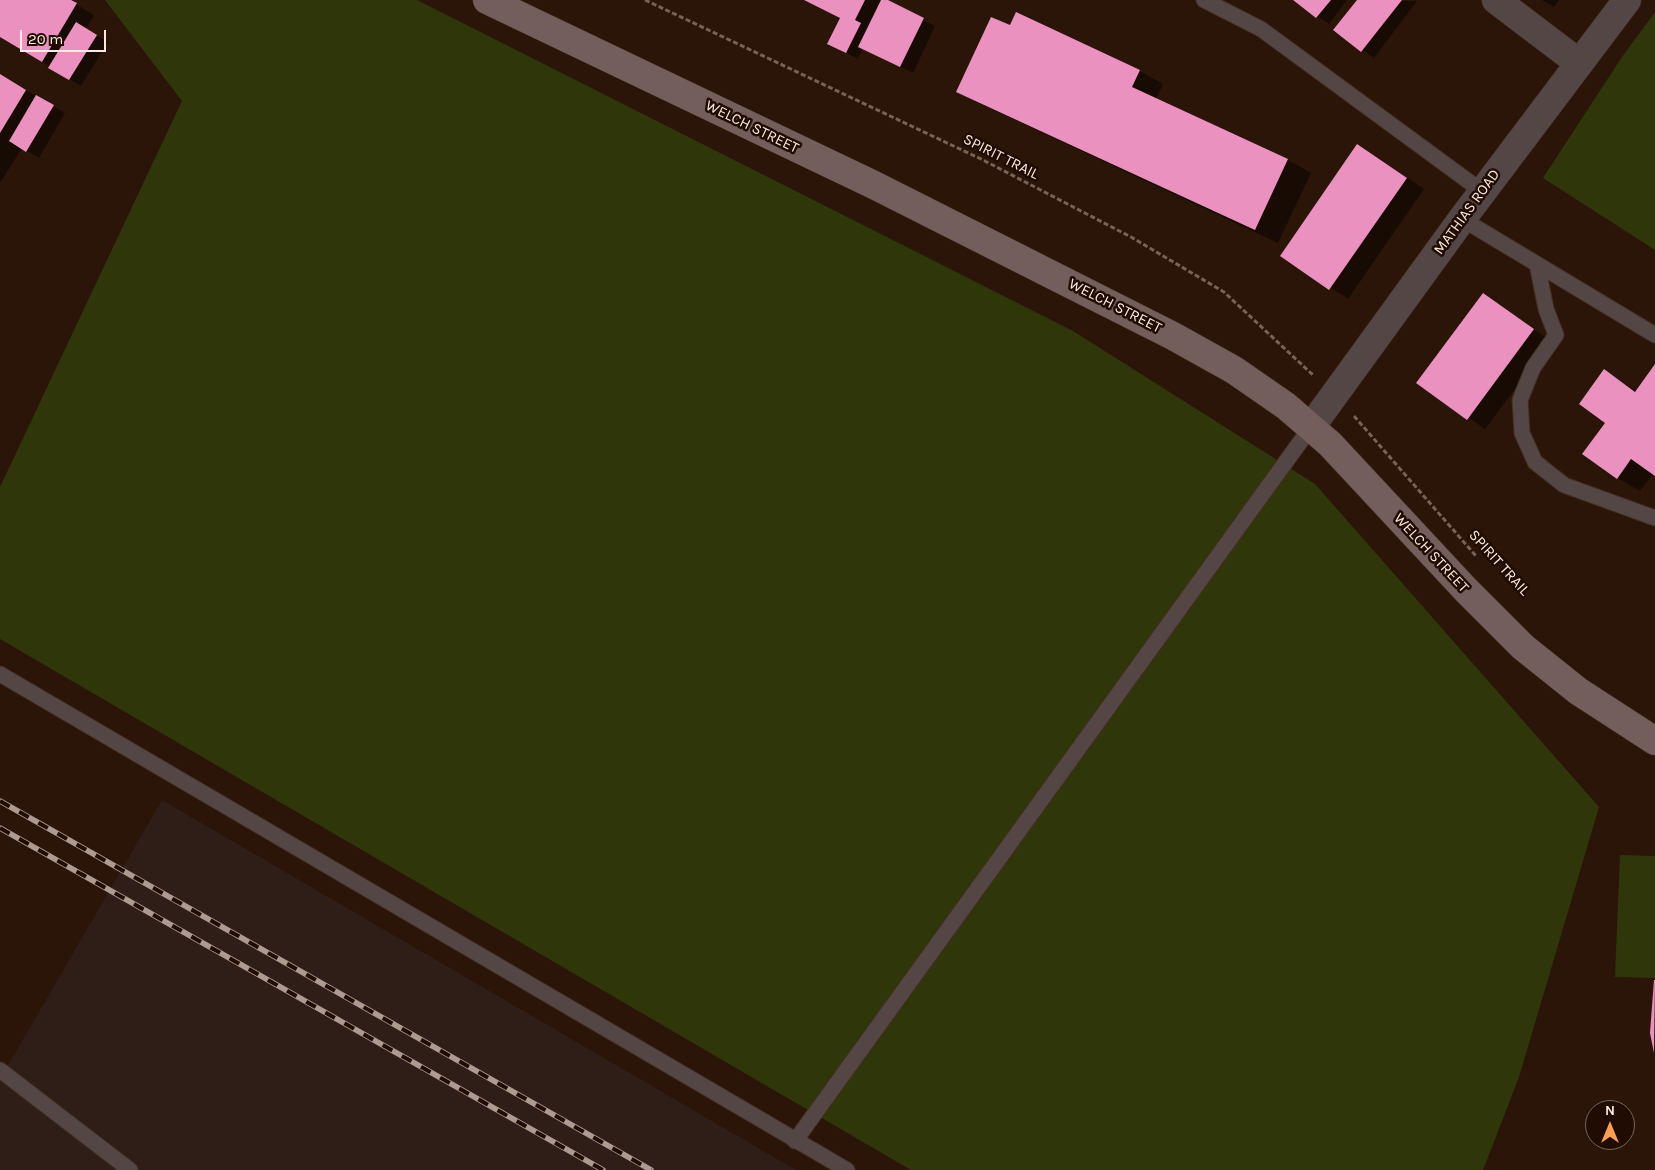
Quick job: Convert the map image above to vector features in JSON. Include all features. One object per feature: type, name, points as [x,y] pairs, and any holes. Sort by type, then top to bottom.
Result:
[{"type":"street","name":"WELCH STREET","points":[[487,0],[874,185],[1173,336],[1261,387],[1311,427],[1347,462],[1472,596],[1523,647],[1586,696],[1655,741]]},
{"type":"street","points":[[1496,0],[1579,63]]},
{"type":"street","name":"MATHIAS ROAD","points":[[1311,427],[1462,219],[1627,0]]},
{"type":"lane","points":[[1204,0],[1261,29],[1482,192]]},
{"type":"lane","points":[[1462,219],[1655,335]]},
{"type":"lane","points":[[1537,264],[1546,309],[1556,335],[1533,368],[1520,400],[1522,433],[1535,462],[1564,485],[1655,518]]},
{"type":"lane","points":[[795,1141],[1311,427]]},
{"type":"lane","points":[[0,674],[795,1141],[848,1170]]},
{"type":"lane","points":[[0,1070],[130,1170]]},
{"type":"path","name":"SPIRIT TRAIL","points":[[645,0],[981,159],[1131,237],[1224,292],[1317,379]]},
{"type":"path","name":"SPIRIT TRAIL","points":[[1347,410],[1478,557]]},
{"type":"shaded area","points":[[162,800],[796,1170],[0,1170],[0,1079]]},
{"type":"green space","points":[[105,0],[417,0],[1073,331],[1315,484],[1599,807],[1519,1077],[1483,1170],[911,1170],[0,639],[0,487],[182,101]]},
{"type":"green space","points":[[1655,12],[1655,250],[1543,178],[1622,57]]},
{"type":"green space","points":[[1620,855],[1655,856],[1655,978],[1615,977]]},
{"type":"building","points":[[0,0],[71,0],[77,3],[42,62],[0,37]]},
{"type":"building","points":[[804,0],[865,0],[855,20],[861,23],[846,53],[827,44],[840,18]]},
{"type":"building","points":[[881,0],[888,0],[924,18],[900,67],[858,47]]},
{"type":"building","points":[[1293,0],[1331,0],[1316,18]]},
{"type":"building","points":[[1357,0],[1402,0],[1361,52],[1333,30]]},
{"type":"building","points":[[1016,12],[1140,70],[1132,87],[1288,159],[1255,230],[956,92],[991,17],[1010,25]]},
{"type":"building","points":[[76,22],[97,35],[69,80],[48,68]]},
{"type":"building","points":[[0,74],[26,90],[0,133]]},
{"type":"building","points":[[36,95],[54,105],[26,152],[9,141]]},
{"type":"building","points":[[1357,144],[1407,178],[1329,290],[1280,256]]},
{"type":"building","points":[[1483,293],[1534,329],[1467,420],[1416,383]]},
{"type":"building","points":[[1655,364],[1655,476],[1631,459],[1617,479],[1582,454],[1605,423],[1579,404],[1604,369],[1635,392]]},
{"type":"building","points":[[1655,980],[1654,1053],[1650,1033]]},
{"type":"railway","points":[[0,801],[651,1170]]},
{"type":"railway","points":[[0,828],[603,1170]]}]
